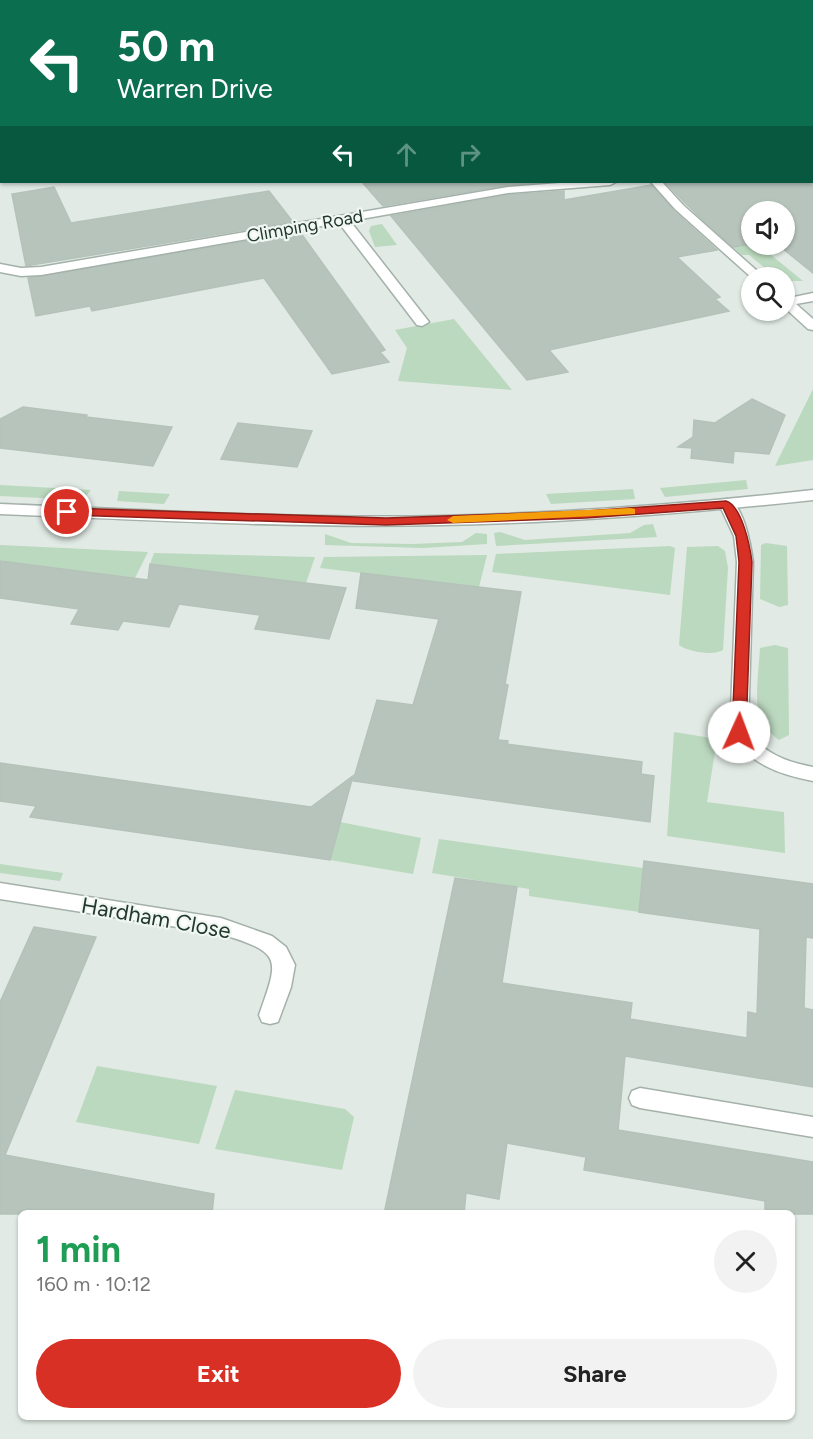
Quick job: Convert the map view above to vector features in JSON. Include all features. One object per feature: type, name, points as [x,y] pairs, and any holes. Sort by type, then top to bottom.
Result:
[{"type":"street","name":"Climping Road","points":[[0,268],[21,272],[41,271],[518,188],[595,183]]},
{"type":"street","points":[[657,183],[679,207],[747,267]]},
{"type":"street","points":[[342,219],[422,322]]},
{"type":"street","points":[[795,300],[813,297]]},
{"type":"street","points":[[795,309],[813,326]]},
{"type":"street","points":[[0,509],[214,518],[386,521],[586,514],[813,495]]},
{"type":"street","points":[[726,504],[742,536],[746,562],[739,732],[747,746],[768,762],[813,774]]},
{"type":"street","name":"Hardham Close","points":[[0,891],[221,926],[255,936],[275,950],[283,959],[283,974],[270,1015]]},
{"type":"street","points":[[640,1098],[813,1127]]},
{"type":"green space","points":[[668,183],[683,183],[741,231],[741,254],[699,218]]},
{"type":"green space","points":[[382,224],[397,245],[375,247],[369,231],[371,226]]},
{"type":"green space","points":[[749,255],[771,255],[786,267],[764,267]]},
{"type":"green space","points":[[795,274],[803,281],[795,281]]},
{"type":"green space","points":[[454,319],[512,390],[398,381],[407,348],[395,330]]},
{"type":"green space","points":[[813,389],[813,460],[775,466]]},
{"type":"green space","points":[[746,480],[748,489],[665,497],[660,488]]},
{"type":"green space","points":[[0,485],[91,490],[83,500],[0,496]]},
{"type":"green space","points":[[633,489],[635,499],[551,504],[546,494]]},
{"type":"green space","points":[[119,491],[170,494],[164,504],[117,501]]},
{"type":"green space","points":[[653,524],[657,537],[496,546],[494,533],[500,532],[525,540],[630,533],[644,525]]},
{"type":"green space","points":[[476,533],[487,534],[487,544],[423,548],[325,545],[325,534],[351,543],[412,544],[462,542]]},
{"type":"green space","points":[[766,543],[787,546],[788,605],[779,607],[760,599],[761,545]]},
{"type":"green space","points":[[0,545],[148,552],[135,578],[0,561]]},
{"type":"green space","points":[[670,546],[675,548],[670,595],[492,572],[496,554]]},
{"type":"green space","points":[[718,546],[725,551],[728,568],[723,650],[707,653],[679,645],[687,547]]},
{"type":"green space","points":[[154,553],[315,557],[306,583],[150,564]]},
{"type":"green space","points":[[487,555],[479,587],[320,568],[324,557]]},
{"type":"green space","points":[[775,645],[788,648],[789,735],[779,740],[761,723],[757,703],[760,648]]},
{"type":"green space","points":[[674,732],[717,739],[707,802],[784,812],[785,853],[667,836]]},
{"type":"green space","points":[[340,822],[421,838],[413,874],[330,860]]},
{"type":"green space","points":[[439,839],[643,868],[639,912],[529,896],[529,889],[432,873]]},
{"type":"green space","points":[[0,864],[63,873],[60,881],[0,873]]},
{"type":"green space","points":[[97,1066],[217,1086],[199,1144],[76,1122]]},
{"type":"green space","points":[[235,1090],[345,1109],[354,1117],[342,1170],[215,1149]]},
{"type":"building","points":[[363,183],[536,183],[508,185],[383,206]]},
{"type":"building","points":[[666,183],[813,183],[813,273],[791,255],[795,255],[795,201],[741,201],[741,246],[733,247]]},
{"type":"building","points":[[651,185],[674,211],[717,250],[677,257],[720,297],[715,299],[729,311],[549,350],[568,372],[527,380],[391,216],[508,195],[564,191],[564,200]]},
{"type":"building","points":[[54,187],[71,223],[269,191],[293,222],[26,266],[12,194]]},
{"type":"building","points":[[300,232],[385,350],[380,352],[389,362],[332,374],[264,278],[92,311],[90,306],[36,316],[28,278]]},
{"type":"building","points":[[752,399],[785,415],[769,454],[734,451],[733,463],[691,458],[692,448],[678,447],[693,437],[694,420],[715,423]]},
{"type":"building","points":[[23,407],[172,427],[153,466],[0,448],[0,419]]},
{"type":"building","points":[[238,423],[312,431],[297,467],[221,459]]},
{"type":"building","points":[[0,561],[148,580],[150,564],[346,588],[329,639],[255,629],[260,615],[179,604],[169,627],[123,621],[118,630],[71,624],[79,609],[0,598]]},
{"type":"building","points":[[361,573],[521,592],[498,740],[508,741],[507,744],[642,762],[641,774],[654,776],[650,822],[353,781],[377,700],[413,705],[439,619],[356,608]]},
{"type":"building","points":[[0,763],[311,807],[353,776],[330,860],[30,817],[36,806],[0,801]]},
{"type":"building","points":[[644,861],[813,884],[813,938],[806,937],[804,1008],[813,1010],[813,1087],[625,1056],[618,1130],[813,1162],[813,1214],[795,1214],[795,1210],[765,1210],[765,1201],[584,1170],[586,1157],[507,1143],[499,1199],[466,1193],[464,1210],[385,1210],[455,878],[517,887],[502,983],[632,1003],[630,1019],[747,1038],[748,1012],[757,1014],[760,929],[639,912]]},
{"type":"building","points":[[34,927],[96,937],[5,1155],[214,1194],[212,1210],[18,1210],[18,1214],[0,1214],[0,1002]]},
{"type":"slow traffic","points":[[453,520],[631,511]]},
{"type":"route","points":[[67,512],[386,521],[586,514],[726,504],[742,536],[746,562],[739,732]]}]
